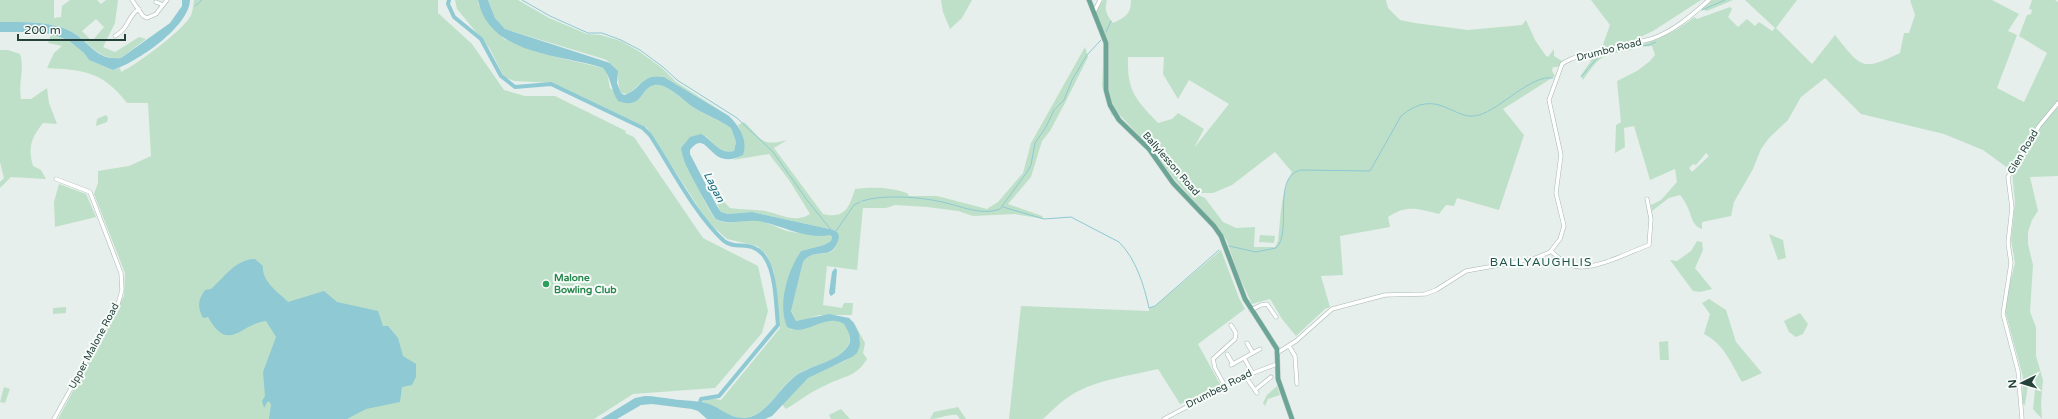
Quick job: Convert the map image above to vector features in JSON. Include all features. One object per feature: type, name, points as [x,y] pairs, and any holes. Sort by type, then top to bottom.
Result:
[{"type":"main road","name":"Ballylesson Road","points":[[1089,0],[1093,13],[1102,28],[1106,43],[1106,90],[1114,112],[1127,129],[1148,149],[1173,183],[1214,226],[1226,248],[1240,287],[1251,310],[1272,340],[1277,353]]},
{"type":"main road","points":[[1277,353],[1280,384],[1292,419]]},
{"type":"street","points":[[132,0],[140,9],[145,18],[150,18],[156,14],[167,0]]},
{"type":"street","points":[[1093,13],[1100,0]]},
{"type":"street","name":"Drumbo Road","points":[[1551,251],[1560,239],[1564,226],[1556,193],[1561,155],[1549,100],[1562,64],[1575,58],[1658,37],[1682,22],[1709,0]]},
{"type":"street","points":[[156,2],[164,5]]},
{"type":"street","points":[[116,36],[123,32],[132,15],[140,9]]},
{"type":"street","name":"Glen Road","points":[[2022,419],[2019,376],[2003,314],[2011,263],[2008,243],[2012,208],[2008,177],[2039,126],[2058,104]]},
{"type":"street","name":"Upper Malone Road","points":[[54,419],[118,304],[122,290],[121,273],[90,192],[56,179]]},
{"type":"street","points":[[1277,353],[1289,346],[1332,309],[1377,297],[1425,294],[1466,271],[1542,257],[1551,251],[1559,259],[1580,267],[1605,262],[1650,245],[1651,219],[1647,199]]},
{"type":"street","points":[[1251,310],[1264,303],[1267,304],[1276,317]]},
{"type":"street","points":[[1225,386],[1215,368],[1213,359],[1235,339],[1236,333],[1231,325]]},
{"type":"street","points":[[1247,343],[1253,353]]},
{"type":"street","points":[[1289,346],[1295,356],[1297,384]]},
{"type":"street","points":[[1227,354],[1232,364],[1260,349]]},
{"type":"street","points":[[1244,358],[1252,372]]},
{"type":"street","name":"Drumbeg Road","points":[[1164,419],[1252,372],[1277,364]]},
{"type":"street","points":[[1245,376],[1256,391],[1271,377]]},
{"type":"green space","points":[[0,0],[54,0],[54,18],[61,17],[62,6],[70,0],[97,0],[101,4],[106,0],[118,0],[115,23],[103,47],[115,52],[139,37],[146,39],[121,58],[112,58],[104,56],[82,38],[60,27],[35,23],[0,22]],"holes":[[[96,19],[104,27],[92,41],[82,31]]]},
{"type":"green space","points":[[194,0],[438,0],[438,13],[472,44],[504,90],[525,96],[555,96],[626,131],[625,133],[634,137],[703,238],[758,266],[768,311],[762,333],[715,388],[633,394],[594,419],[58,419],[124,296],[125,273],[94,194],[98,183],[98,171],[129,166],[151,156],[148,103],[127,103],[110,85],[92,75],[72,70],[47,68],[54,53],[62,46],[48,43],[51,34],[68,40],[84,53],[89,60],[113,70],[120,68],[121,72],[148,55],[170,38],[191,15]]},
{"type":"green space","points":[[455,0],[478,0],[479,6],[504,39],[552,56],[603,68],[607,72],[610,88],[632,103],[650,86],[664,86],[696,109],[731,128],[736,142],[734,151],[730,152],[722,150],[706,136],[682,148],[702,197],[712,214],[720,221],[729,222],[755,220],[787,231],[830,235],[832,237],[831,241],[824,245],[801,251],[789,280],[784,304],[784,315],[787,324],[792,330],[820,322],[841,322],[847,327],[850,339],[849,344],[842,353],[795,376],[766,407],[752,416],[738,418],[712,406],[701,403],[709,398],[721,400],[780,328],[774,272],[766,254],[757,246],[727,239],[708,222],[647,128],[552,83],[514,81],[504,77],[490,49],[457,9]]},
{"type":"green space","points":[[488,0],[518,0],[549,18],[587,34],[601,35],[621,41],[640,52],[662,68],[676,82],[729,116],[664,77],[653,77],[640,84],[628,94],[621,93],[616,70],[610,63],[604,59],[505,29],[495,18]]},
{"type":"green space","points":[[941,0],[972,0],[962,18],[950,29],[943,12]]},
{"type":"green space","points":[[1103,0],[1107,0],[1107,13],[1113,23],[1126,15],[1130,9],[1131,0],[1386,0],[1388,8],[1400,20],[1415,23],[1468,30],[1522,25],[1526,20],[1535,40],[1546,56],[1548,57],[1554,49],[1554,56],[1562,61],[1558,67],[1553,67],[1552,71],[1555,76],[1503,109],[1524,135],[1499,210],[1457,198],[1454,206],[1446,205],[1439,214],[1419,209],[1401,210],[1388,217],[1390,227],[1340,236],[1343,275],[1321,276],[1330,307],[1325,309],[1296,336],[1282,319],[1270,299],[1252,304],[1238,274],[1227,241],[1218,227],[1176,181],[1145,142],[1117,112],[1112,116],[1102,86],[1104,46],[1100,30],[1094,20],[1096,12]],"holes":[[[1128,57],[1164,57],[1163,74],[1178,99],[1189,80],[1229,104],[1194,148],[1204,129],[1178,113],[1172,119],[1158,123],[1138,101],[1134,94],[1129,78]],[[1275,152],[1292,172],[1283,197],[1278,241],[1275,247],[1254,247],[1255,227],[1236,228],[1223,222],[1205,198],[1194,193],[1213,193],[1232,185]]]},
{"type":"green space","points":[[1591,0],[1701,0],[1653,31],[1632,41],[1601,50],[1610,25]]},
{"type":"green space","points":[[1712,0],[1733,0],[1707,11],[1702,9]]},
{"type":"green space","points":[[1745,0],[1797,0],[1776,28],[1812,64],[1835,35],[1857,60],[1869,64],[1877,63],[1900,53],[1904,33],[1909,33],[1915,15],[1910,0],[1992,0],[2019,14],[2008,31],[2017,35],[1997,88],[2024,102],[2047,53],[2019,36],[2027,15],[2031,14],[2032,10],[2029,9],[2032,0],[2055,0],[2058,2],[2058,101],[2030,134],[2019,157],[2009,169],[1983,150],[1944,134],[1861,114],[1825,78],[1801,97],[1788,120],[1769,138],[1761,149],[1753,169],[1734,202],[1731,216],[1702,222],[1702,229],[1694,222],[1680,195],[1669,198],[1652,211],[1651,205],[1661,200],[1677,182],[1675,169],[1650,180],[1634,126],[1624,128],[1625,147],[1615,153],[1616,125],[1621,122],[1617,81],[1637,71],[1650,61],[1655,55],[1652,46],[1635,47],[1632,50],[1608,55],[1594,65],[1583,80],[1581,75],[1591,61],[1587,56],[1644,44],[1670,33],[1694,17],[1697,19],[1730,7],[1732,9],[1728,17],[1738,27],[1747,19],[1755,26],[1759,22],[1772,31],[1775,28]],"holes":[[[1706,153],[1709,156],[1692,172],[1689,168],[1693,164],[1696,165]]]},
{"type":"green space","points":[[1085,47],[1088,57],[1050,131],[1042,141],[1031,177],[1008,204],[1042,216],[1044,219],[1015,214],[973,216],[958,211],[895,205],[886,208],[863,208],[857,270],[827,266],[823,305],[842,308],[844,303],[853,303],[852,315],[819,315],[796,321],[791,310],[803,262],[808,257],[830,252],[834,249],[837,243],[838,233],[834,230],[752,212],[728,214],[721,212],[706,183],[730,208],[765,211],[793,218],[804,217],[810,214],[789,180],[769,154],[733,160],[743,155],[743,137],[738,125],[744,122],[762,140],[772,143],[787,140],[774,148],[823,214],[836,215],[841,213],[851,202],[855,189],[869,188],[894,190],[907,193],[909,196],[937,196],[987,209],[998,202],[1023,173],[1031,143]]},
{"type":"green space","points":[[0,50],[8,50],[20,54],[22,64],[20,87],[21,99],[31,99],[47,88],[49,103],[57,124],[43,123],[33,138],[31,148],[33,166],[41,170],[46,179],[11,177],[0,188],[0,182],[4,178],[0,162]]},
{"type":"green space","points":[[2058,105],[2058,176],[2030,177],[2038,211],[2032,220],[2028,232],[2028,244],[2033,265],[2030,312],[2036,327],[2036,356],[2043,380],[2041,403],[2042,419],[2033,409],[2036,381],[2029,378],[2025,405],[2022,404],[2023,377],[2004,307],[2015,263],[2011,240],[2015,202],[2012,172],[2017,166],[2022,165],[2017,163],[2040,127]]},
{"type":"green space","points":[[106,115],[108,118],[107,122],[96,126],[97,119]]},
{"type":"green space","points":[[59,184],[86,194],[96,217],[55,227],[54,202]]},
{"type":"green space","points":[[1769,234],[1783,240],[1786,258],[1778,260]]},
{"type":"green space","points":[[1260,235],[1275,236],[1274,243],[1259,242]]},
{"type":"green space","points":[[1697,241],[1702,242],[1703,250],[1695,268],[1712,289],[1700,292],[1693,291],[1670,260],[1677,261],[1691,251]]},
{"type":"green space","points":[[1221,250],[1239,298],[1245,309],[1198,344],[1221,386],[1180,404],[1158,369],[1111,379],[1088,387],[1064,400],[1043,419],[1009,419],[1021,306],[1149,311],[1149,308],[1155,306]]},
{"type":"green space","points":[[1709,299],[1726,310],[1736,342],[1762,373],[1742,382],[1722,349],[1711,338],[1704,334],[1710,314],[1702,303]]},
{"type":"green space","points":[[66,307],[66,313],[53,314],[53,308]]},
{"type":"green space","points":[[1800,313],[1808,324],[1803,334],[1796,337],[1789,332],[1784,321]]},
{"type":"green space","points":[[854,323],[865,343],[863,353],[867,359],[863,365],[854,373],[816,390],[786,409],[782,404],[804,381],[818,372],[848,360],[854,354],[858,347],[858,337]]},
{"type":"green space","points":[[1668,341],[1669,360],[1660,360],[1659,342]]},
{"type":"green space","points":[[1277,386],[1280,395],[1268,399],[1265,406],[1263,403],[1267,395]]},
{"type":"green space","points":[[4,387],[10,389],[5,403],[0,402]]},
{"type":"green space","points":[[958,407],[966,419],[960,419],[957,415],[954,415],[930,419],[934,412]]},
{"type":"green space","points":[[841,409],[850,419],[831,419],[829,415]]},
{"type":"water","points":[[182,0],[190,0],[181,21],[172,32],[148,51],[123,66],[113,70],[89,60],[84,53],[68,40],[51,34],[37,32],[0,32],[0,22],[52,25],[75,34],[98,53],[104,56],[121,58],[170,23],[182,6]]},
{"type":"water","points":[[478,0],[488,0],[495,18],[505,29],[610,63],[618,71],[617,83],[621,93],[624,95],[630,93],[650,77],[664,77],[729,116],[740,129],[744,139],[743,155],[731,159],[723,158],[716,155],[701,143],[696,144],[690,150],[690,154],[717,206],[721,212],[728,214],[752,212],[834,230],[838,233],[839,237],[833,250],[808,257],[803,262],[791,311],[796,321],[829,314],[849,318],[854,323],[859,334],[860,345],[857,353],[852,357],[808,378],[772,416],[765,419],[707,419],[698,411],[692,409],[652,404],[641,405],[617,419],[601,419],[635,398],[645,396],[709,404],[726,413],[740,418],[753,416],[766,407],[787,383],[799,373],[837,357],[848,346],[850,340],[844,324],[837,321],[829,321],[809,328],[794,330],[787,327],[783,308],[785,288],[788,277],[801,251],[824,245],[831,241],[832,237],[830,235],[821,236],[803,234],[758,221],[726,222],[716,219],[687,167],[681,148],[690,137],[701,134],[720,149],[729,152],[734,151],[736,142],[731,128],[696,109],[670,90],[659,85],[649,87],[640,98],[632,103],[618,101],[608,75],[603,68],[547,55],[511,42],[496,32],[485,18]]},
{"type":"water","points":[[255,259],[263,266],[263,271],[268,282],[288,302],[324,291],[337,302],[378,311],[383,326],[388,326],[398,338],[403,356],[416,364],[416,377],[412,385],[402,387],[400,402],[366,409],[347,419],[269,419],[271,404],[268,401],[264,408],[262,401],[265,396],[263,372],[276,337],[266,321],[257,323],[235,334],[222,334],[215,328],[208,317],[203,318],[199,307],[201,297],[205,290],[211,289],[230,270],[241,262]]},
{"type":"water","points":[[835,268],[837,270],[835,293],[831,296],[829,293],[832,272]]},
{"type":"waterway","points":[[195,6],[202,0]]},
{"type":"waterway","points":[[449,0],[448,4],[454,17],[481,39],[501,76],[515,87],[551,84],[643,128],[650,135],[684,191],[714,231],[729,244],[756,249],[766,259],[774,282],[778,325],[719,396],[701,399],[699,407]]},
{"type":"waterway","points":[[522,0],[550,16],[588,33],[602,33],[621,40],[640,50],[663,67],[677,80],[737,118],[773,152],[807,200],[832,231]]},
{"type":"waterway","points":[[1702,10],[1725,0]]},
{"type":"waterway","points":[[1106,32],[1111,21]]},
{"type":"waterway","points":[[862,201],[902,197],[933,200],[978,211],[993,211],[1000,209],[1031,165],[1035,143],[1046,127],[1054,110],[1064,100],[1072,80],[1087,55],[1101,40]]},
{"type":"waterway","points":[[1581,77],[1599,56],[1625,48],[1649,45],[1656,42]]},
{"type":"waterway","points":[[1229,246],[1256,252],[1276,248],[1281,241],[1283,230],[1284,193],[1292,174],[1301,170],[1370,171],[1401,116],[1414,107],[1425,104],[1435,104],[1461,114],[1470,116],[1479,115],[1488,112],[1535,81],[1544,78],[1553,78]]},
{"type":"waterway","points":[[836,231],[854,205],[860,202]]},
{"type":"waterway","points":[[1003,207],[1044,219],[1071,217],[1119,242],[1135,264],[1145,290],[1149,308],[1155,306],[1219,250]]},
{"type":"place","name":"Malone Bowling Club","points":[[546,284]]},
{"type":"district","name":"BALLYAUGHLIS","points":[[1541,262]]},
{"type":"water label","name":"Lagan","points":[[714,187]]}]
